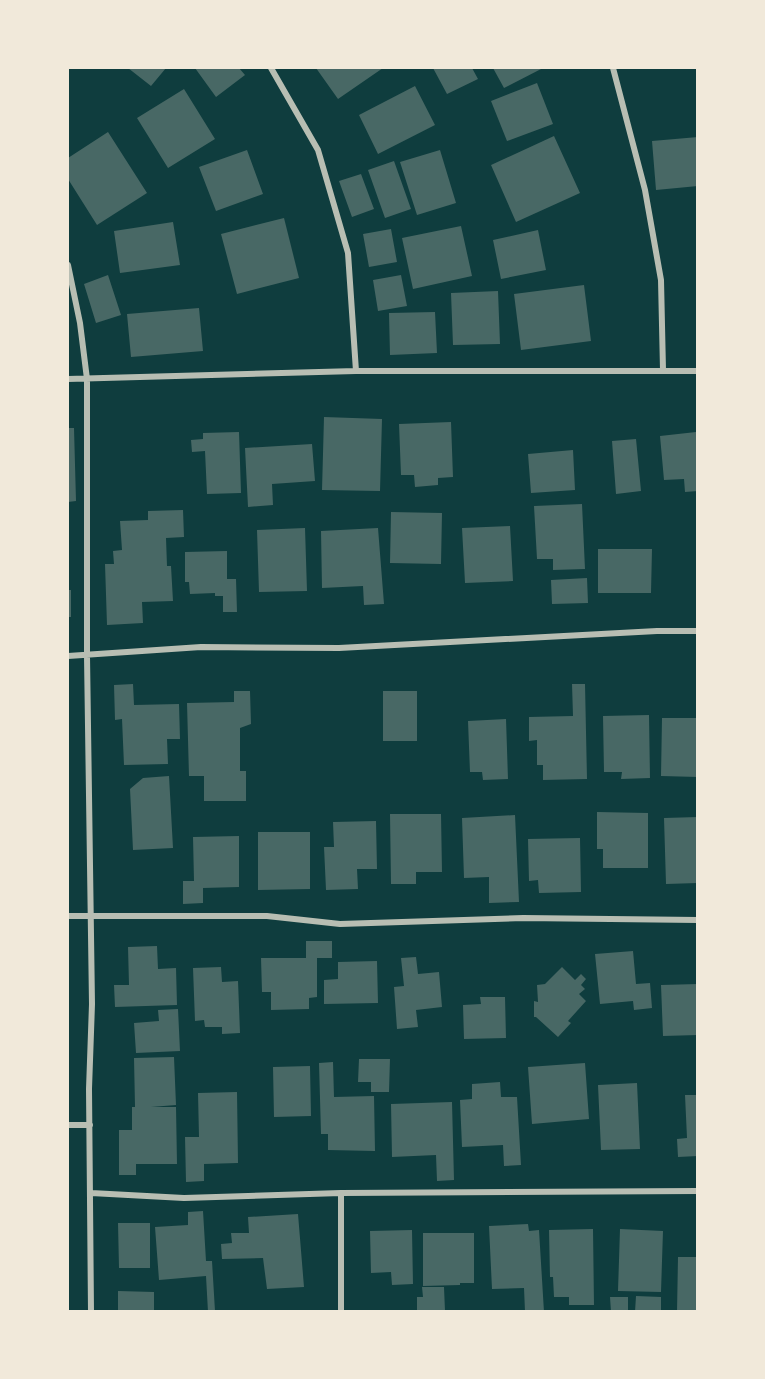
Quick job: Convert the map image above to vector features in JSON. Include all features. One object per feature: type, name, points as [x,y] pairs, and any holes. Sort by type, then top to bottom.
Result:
[{"type":"street","points":[[271,68],[318,150],[348,253],[356,371]]},
{"type":"street","points":[[613,68],[645,190],[661,280],[663,370]]},
{"type":"street","points":[[68,265],[80,322],[87,379],[87,656],[92,1004],[91,1311]]},
{"type":"street","points":[[68,379],[356,371],[698,371]]},
{"type":"street","points":[[68,656],[201,647],[339,648],[657,631],[698,631]]},
{"type":"street","points":[[68,916],[267,916],[340,924],[523,918],[698,920]]},
{"type":"street","points":[[68,1125],[90,1125]]},
{"type":"street","points":[[91,1193],[184,1198],[341,1193],[698,1191]]},
{"type":"street","points":[[341,1193],[341,1311]]},
{"type":"building","points":[[128,68],[166,68],[151,86]]},
{"type":"building","points":[[195,68],[239,68],[245,75],[216,97]]},
{"type":"building","points":[[316,68],[383,68],[338,99]]},
{"type":"building","points":[[433,68],[472,68],[478,79],[447,94]]},
{"type":"building","points":[[493,68],[543,68],[504,88]]},
{"type":"building","points":[[537,83],[553,124],[507,141],[491,101]]},
{"type":"building","points":[[415,86],[435,125],[378,154],[359,115]]},
{"type":"building","points":[[184,89],[215,139],[168,168],[137,118]]},
{"type":"building","points":[[108,132],[147,193],[97,225],[68,179],[68,158]]},
{"type":"building","points":[[554,136],[580,193],[516,222],[491,165]]},
{"type":"building","points":[[698,137],[698,186],[656,190],[652,141]]},
{"type":"building","points":[[247,150],[263,194],[216,211],[199,167]]},
{"type":"building","points":[[440,150],[456,203],[417,215],[400,162]]},
{"type":"building","points":[[394,161],[411,209],[385,218],[368,170]]},
{"type":"building","points":[[361,174],[374,209],[352,217],[339,181]]},
{"type":"building","points":[[284,218],[299,278],[237,294],[221,234]]},
{"type":"building","points":[[173,222],[180,265],[120,273],[114,231]]},
{"type":"building","points":[[461,226],[472,276],[413,289],[402,238]]},
{"type":"building","points":[[391,229],[397,262],[369,267],[363,234]]},
{"type":"building","points":[[538,230],[546,270],[501,279],[493,240]]},
{"type":"building","points":[[108,275],[121,315],[96,323],[84,284]]},
{"type":"building","points":[[401,275],[407,306],[378,311],[373,280]]},
{"type":"building","points":[[584,285],[591,341],[521,350],[514,294]]},
{"type":"building","points":[[498,291],[500,344],[453,345],[451,293]]},
{"type":"building","points":[[199,308],[203,351],[131,357],[127,314]]},
{"type":"building","points":[[435,312],[437,353],[390,355],[389,313]]},
{"type":"building","points":[[324,417],[382,419],[380,491],[322,490]]},
{"type":"building","points":[[451,422],[453,477],[438,478],[438,485],[415,487],[414,475],[401,475],[399,424]]},
{"type":"building","points":[[68,428],[74,428],[76,501],[68,502]]},
{"type":"building","points":[[239,432],[241,493],[207,494],[205,451],[192,452],[191,440],[203,439],[203,433]]},
{"type":"building","points":[[696,432],[698,491],[685,492],[684,479],[664,480],[660,436]]},
{"type":"building","points":[[636,439],[641,491],[616,494],[612,441]]},
{"type":"building","points":[[312,444],[315,481],[272,484],[273,505],[248,507],[245,448]]},
{"type":"building","points":[[573,450],[575,490],[531,493],[528,454]]},
{"type":"building","points":[[582,504],[585,569],[553,570],[553,559],[537,559],[534,506]]},
{"type":"building","points":[[183,510],[184,537],[166,538],[167,566],[171,566],[173,601],[142,602],[143,623],[107,625],[105,564],[114,564],[113,551],[122,550],[120,521],[148,520],[148,511]]},
{"type":"building","points":[[391,512],[442,513],[441,564],[390,563]]},
{"type":"building","points":[[510,526],[513,581],[465,583],[462,528]]},
{"type":"building","points":[[305,528],[307,591],[259,592],[257,530]]},
{"type":"building","points":[[378,528],[384,604],[364,605],[363,586],[322,588],[321,531]]},
{"type":"building","points":[[598,549],[652,549],[651,593],[598,593]]},
{"type":"building","points":[[227,551],[227,579],[236,579],[237,612],[223,612],[223,596],[215,596],[215,593],[190,594],[189,582],[185,582],[185,552]]},
{"type":"building","points":[[587,578],[588,603],[552,604],[551,580]]},
{"type":"building","points":[[68,590],[71,590],[71,617],[68,617]]},
{"type":"building","points":[[133,684],[134,705],[179,704],[180,739],[167,739],[168,764],[124,765],[122,719],[115,720],[114,685]]},
{"type":"building","points":[[572,684],[585,684],[587,779],[543,780],[543,765],[537,765],[537,740],[529,741],[529,717],[573,716]]},
{"type":"building","points":[[234,691],[250,691],[251,724],[240,728],[240,771],[246,771],[246,801],[204,801],[204,776],[189,776],[187,703],[234,702]]},
{"type":"building","points":[[383,691],[417,691],[417,741],[383,741]]},
{"type":"building","points":[[649,715],[650,778],[621,779],[622,772],[604,772],[603,716]]},
{"type":"building","points":[[662,718],[698,718],[698,777],[661,776]]},
{"type":"building","points":[[506,719],[508,779],[483,780],[482,772],[470,772],[468,721]]},
{"type":"building","points":[[169,776],[173,848],[133,850],[130,789],[143,778]]},
{"type":"building","points":[[597,812],[648,813],[648,868],[603,868],[603,849],[597,849]]},
{"type":"building","points":[[390,814],[441,814],[442,872],[416,872],[416,884],[391,884]]},
{"type":"building","points":[[515,815],[519,902],[489,903],[489,877],[464,878],[462,818]]},
{"type":"building","points":[[698,817],[698,883],[666,884],[664,818]]},
{"type":"building","points":[[376,821],[377,869],[357,869],[358,889],[326,890],[324,847],[334,847],[333,822]]},
{"type":"building","points":[[258,832],[310,832],[310,889],[258,890]]},
{"type":"building","points":[[239,836],[239,887],[203,888],[203,903],[183,904],[183,881],[194,881],[193,837]]},
{"type":"building","points":[[580,838],[581,892],[539,893],[538,880],[529,881],[528,839]]},
{"type":"building","points":[[306,941],[332,941],[332,958],[317,958],[317,997],[309,998],[309,1009],[271,1010],[271,992],[262,992],[261,958],[306,958]]},
{"type":"building","points":[[157,946],[158,969],[176,968],[177,1005],[115,1007],[114,985],[129,985],[128,947]]},
{"type":"building","points":[[633,951],[636,984],[650,983],[652,1008],[634,1010],[633,1001],[600,1004],[595,954]]},
{"type":"building","points":[[416,957],[418,974],[439,972],[442,1007],[416,1010],[418,1027],[397,1029],[394,987],[404,986],[401,958]]},
{"type":"building","points":[[377,961],[378,1003],[324,1004],[324,980],[338,979],[338,962]]},
{"type":"building","points":[[221,967],[222,982],[238,981],[240,1033],[222,1034],[222,1027],[205,1027],[204,1020],[195,1021],[193,968]]},
{"type":"building","points":[[562,967],[575,980],[581,974],[586,979],[581,985],[585,989],[579,994],[586,1001],[568,1021],[571,1023],[558,1037],[534,1017],[534,1001],[538,1002],[537,985],[545,984]]},
{"type":"building","points":[[698,984],[698,1035],[663,1036],[661,985]]},
{"type":"building","points":[[480,997],[505,997],[506,1038],[464,1039],[463,1005],[481,1004]]},
{"type":"building","points":[[178,1009],[180,1051],[136,1053],[134,1023],[159,1021],[158,1010]]},
{"type":"building","points":[[174,1057],[176,1105],[151,1107],[176,1107],[177,1164],[136,1164],[136,1175],[119,1175],[119,1130],[132,1130],[132,1107],[135,1107],[134,1058]]},
{"type":"building","points":[[359,1059],[390,1059],[389,1092],[371,1092],[371,1082],[358,1082]]},
{"type":"building","points":[[333,1062],[334,1097],[374,1096],[375,1151],[328,1150],[328,1134],[321,1134],[319,1063]]},
{"type":"building","points":[[585,1063],[589,1119],[532,1124],[528,1067]]},
{"type":"building","points":[[310,1066],[311,1116],[274,1117],[273,1067]]},
{"type":"building","points":[[500,1082],[501,1097],[517,1097],[521,1165],[504,1166],[503,1145],[462,1147],[460,1100],[472,1099],[472,1084]]},
{"type":"building","points":[[637,1083],[640,1149],[601,1150],[598,1085]]},
{"type":"building","points":[[237,1092],[238,1163],[204,1164],[204,1181],[186,1182],[185,1137],[199,1137],[198,1093]]},
{"type":"building","points":[[685,1095],[698,1095],[698,1156],[678,1157],[677,1139],[687,1138]]},
{"type":"building","points":[[452,1102],[454,1180],[437,1181],[436,1155],[392,1157],[391,1104]]},
{"type":"building","points":[[203,1211],[206,1261],[212,1261],[215,1311],[208,1312],[206,1276],[159,1280],[155,1227],[188,1225],[188,1212]]},
{"type":"building","points":[[298,1214],[304,1287],[267,1289],[263,1258],[222,1259],[221,1244],[232,1243],[231,1233],[249,1233],[248,1217]]},
{"type":"building","points":[[118,1223],[150,1223],[150,1268],[119,1268]]},
{"type":"building","points":[[528,1224],[529,1231],[539,1230],[544,1312],[525,1312],[524,1288],[492,1289],[489,1226]]},
{"type":"building","points":[[593,1229],[594,1305],[569,1305],[569,1297],[554,1297],[553,1277],[550,1277],[549,1230]]},
{"type":"building","points":[[620,1229],[663,1231],[661,1292],[618,1291]]},
{"type":"building","points":[[412,1230],[413,1284],[392,1285],[391,1272],[371,1273],[370,1231]]},
{"type":"building","points":[[423,1233],[474,1233],[474,1283],[423,1286]]},
{"type":"building","points":[[678,1257],[698,1257],[698,1312],[677,1312]]},
{"type":"building","points":[[422,1287],[444,1287],[445,1311],[417,1312],[417,1297],[423,1297]]},
{"type":"building","points":[[118,1291],[154,1292],[154,1312],[118,1312]]},
{"type":"building","points":[[636,1296],[661,1297],[661,1312],[635,1312]]},
{"type":"building","points":[[610,1297],[628,1297],[628,1312],[611,1312]]}]
